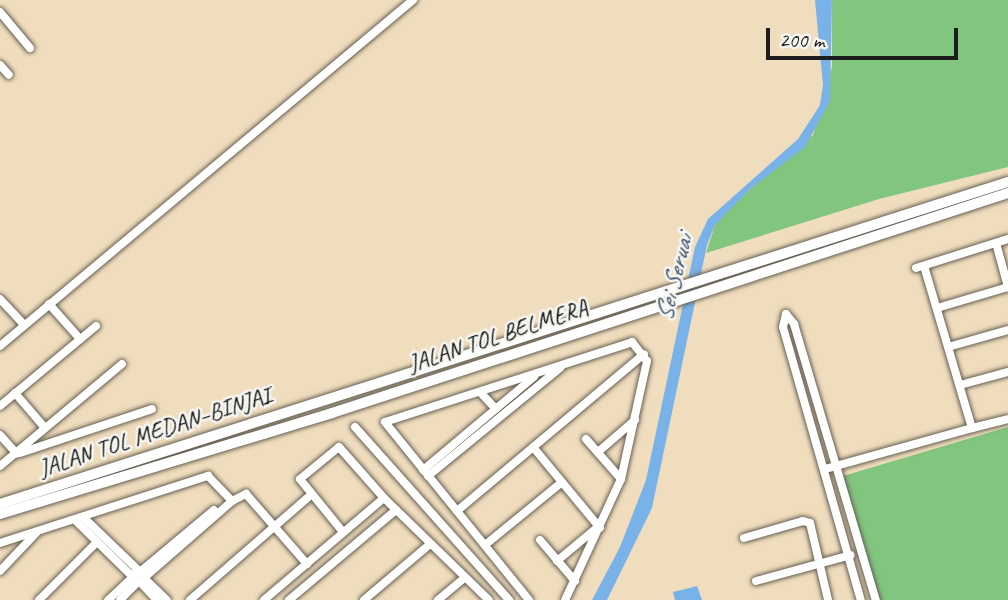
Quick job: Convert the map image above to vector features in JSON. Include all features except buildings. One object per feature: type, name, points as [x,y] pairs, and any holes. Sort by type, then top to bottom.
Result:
[{"type":"highway","name":"JALAN TOL BELMERA","points":[[0,514],[332,413],[1008,182]]},
{"type":"highway","name":"JALAN TOL BELMERA","points":[[708,283],[1008,193]]},
{"type":"highway","name":"JALAN TOL BELMERA","points":[[322,400],[676,294]]},
{"type":"highway","name":"JALAN TOL MEDAN–BINJAI","points":[[0,504],[322,400]]},
{"type":"street","points":[[0,346],[412,0]]},
{"type":"street","points":[[0,12],[30,48]]},
{"type":"street","points":[[0,65],[9,75]]},
{"type":"street","points":[[972,428],[937,308],[920,267],[1008,239]]},
{"type":"street","points":[[937,308],[1008,287],[996,243]]},
{"type":"street","points":[[0,299],[24,325]]},
{"type":"street","points":[[49,304],[80,339]]},
{"type":"street","points":[[860,600],[783,327],[786,314],[794,324],[876,600]]},
{"type":"street","points":[[0,406],[96,326]]},
{"type":"street","points":[[948,347],[1008,330]]},
{"type":"street","points":[[529,600],[386,421],[536,375],[630,342],[648,361],[621,479],[565,600]]},
{"type":"street","points":[[457,510],[644,354]]},
{"type":"street","points":[[0,466],[122,364]]},
{"type":"street","points":[[426,473],[565,364]]},
{"type":"street","points":[[960,385],[1008,372]]},
{"type":"street","points":[[426,473],[536,375]]},
{"type":"street","points":[[480,392],[496,409]]},
{"type":"street","points":[[802,397],[814,392]]},
{"type":"street","points":[[15,393],[45,428]]},
{"type":"street","points":[[17,454],[152,409]]},
{"type":"street","points":[[598,452],[635,419]]},
{"type":"street","points":[[825,469],[1008,419]]},
{"type":"street","points":[[355,427],[509,600]]},
{"type":"street","points":[[0,435],[17,454]]},
{"type":"street","points":[[586,439],[621,479]]},
{"type":"street","points":[[343,532],[311,495],[300,477],[338,447],[383,498],[489,600]]},
{"type":"street","points":[[533,447],[599,527]]},
{"type":"street","points":[[0,543],[80,520],[208,476],[231,499]]},
{"type":"street","points":[[485,545],[562,482]]},
{"type":"street","points":[[108,600],[140,577],[231,499],[246,494],[307,564]]},
{"type":"street","points":[[190,600],[311,495]]},
{"type":"street","points":[[264,600],[383,498]]},
{"type":"street","points":[[289,600],[396,510]]},
{"type":"street","points":[[80,520],[97,542],[167,600]]},
{"type":"street","points":[[80,520],[140,577],[157,600]]},
{"type":"street","points":[[744,538],[806,521],[828,600]]},
{"type":"street","points":[[557,561],[599,527]]},
{"type":"street","points":[[0,571],[38,531]]},
{"type":"street","points":[[540,540],[575,582]]},
{"type":"street","points":[[39,600],[97,542]]},
{"type":"street","points":[[364,600],[430,544]]},
{"type":"street","points":[[756,581],[862,551]]},
{"type":"street","points":[[120,600],[140,577]]},
{"type":"street","points":[[438,600],[465,577]]},
{"type":"green space","points":[[832,0],[1008,0],[1008,167],[879,199],[706,253],[715,225],[727,209],[813,135],[832,67]]},
{"type":"green space","points":[[1008,427],[1008,600],[877,600],[843,476]]},
{"type":"water","points":[[815,0],[832,0],[830,101],[805,147],[750,189],[715,225],[707,245],[652,508],[607,600],[592,600],[620,547],[646,480],[695,247],[708,219],[798,139],[820,105],[823,85]]},
{"type":"water","points":[[697,586],[702,600],[675,600],[673,592]]},
{"type":"water label","name":"Sei Seruai","points":[[674,278]]}]
